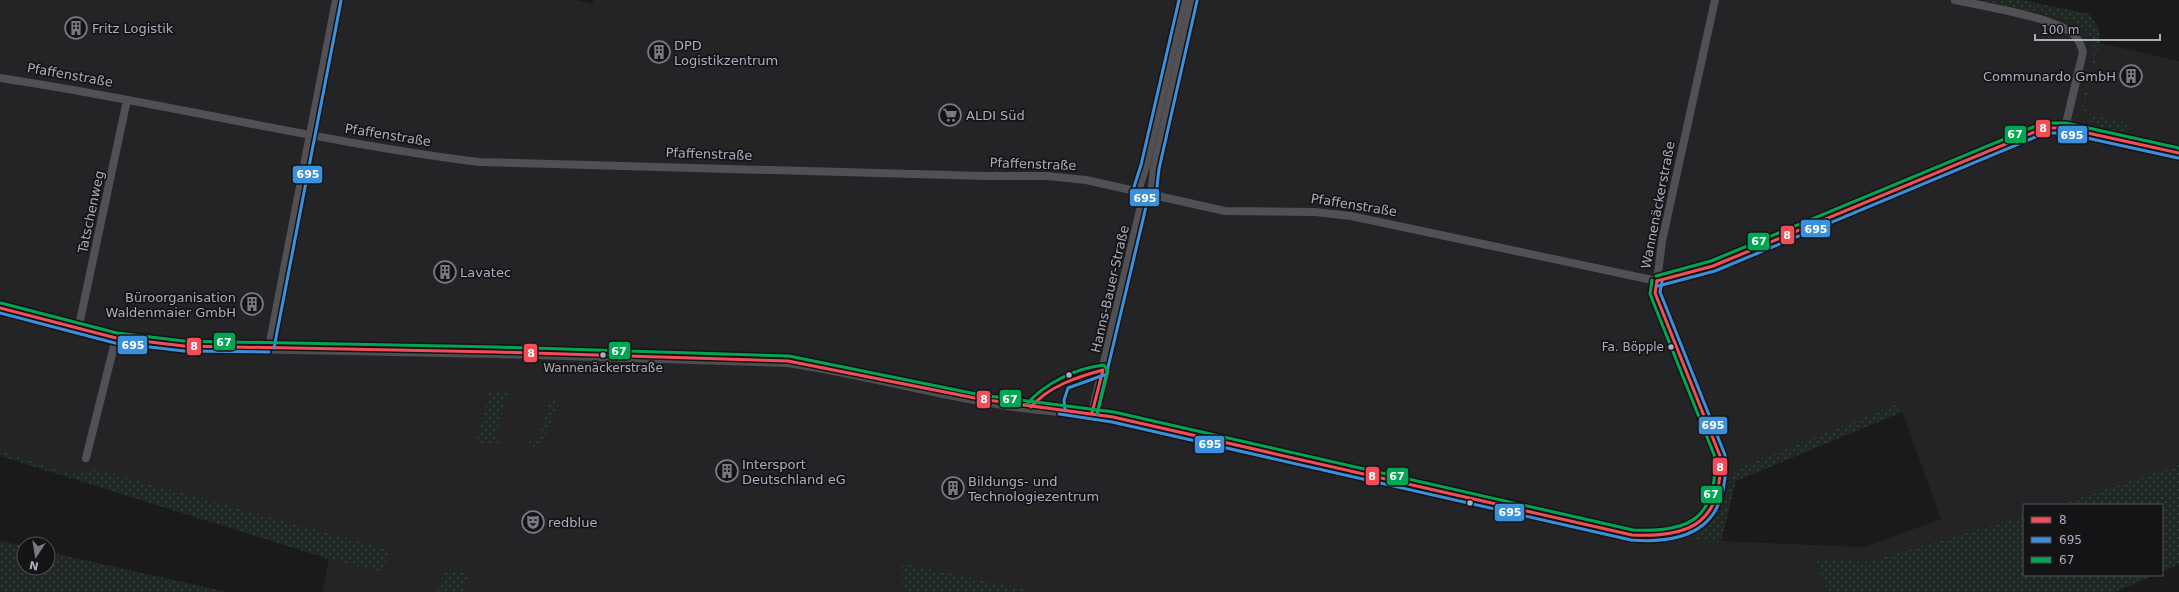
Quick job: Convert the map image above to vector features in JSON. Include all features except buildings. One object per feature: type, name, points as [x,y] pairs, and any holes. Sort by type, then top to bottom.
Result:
[{"type":"street","points":[[269,347],[336,0]]},
{"type":"street","name":"Hanns-Bauer-Straße","points":[[1092,413],[1144,193],[1154,168],[1184,0]]},
{"type":"street","name":"Hanns-Bauer-Straße","points":[[1144,193],[1146,166],[1192,0]]},
{"type":"street","name":"Wannenäckerstraße","points":[[0,308],[78,330],[116,338],[184,346],[269,347],[788,362],[831,368],[1007,404],[1092,413],[1632,535],[1651,537],[1677,534],[1702,520],[1712,508],[1719,491],[1722,472],[1720,456],[1655,292],[1662,241],[1715,0]]},
{"type":"street","points":[[1955,0],[2050,22],[2073,34],[2080,43],[2083,52],[2065,128]]},
{"type":"street","name":"Pfaffenstraße","points":[[0,78],[127,100],[404,153],[479,162],[985,176],[1047,176],[1092,181],[1225,211],[1315,212],[1351,216],[1636,278],[1657,281],[1713,266],[2044,128],[2065,128],[2179,153]]},
{"type":"street","name":"Tatschenweg","points":[[78,330],[127,100]]},
{"type":"street","points":[[86,458],[116,338]]},
{"type":"shaded area","points":[[0,0],[576,0],[592,4],[594,0],[1978,0],[2072,21],[2083,26],[2093,42],[2095,54],[2082,106],[2085,117],[2130,124],[2089,114],[2085,107],[2100,43],[2179,61],[2179,465],[2061,504],[2023,504],[2023,516],[1866,562],[1816,559],[1828,592],[1036,592],[903,563],[902,583],[905,592],[464,592],[469,572],[444,570],[440,588],[434,592],[322,592],[329,559],[383,572],[390,550],[95,469],[76,475],[0,451]],"holes":[[[1899,403],[1941,519],[1865,547],[1689,540],[1722,511],[1735,469]]]},
{"type":"shaded area","points":[[1978,0],[2023,0],[2089,14],[2099,28],[2100,43],[2085,107],[2089,114],[2130,124],[2128,131],[2114,133],[2102,130],[2090,122],[2082,111],[2083,98],[2093,61],[2094,50],[2092,39],[2085,29],[2072,21]]},
{"type":"shaded area","points":[[490,391],[508,392],[495,439],[500,439],[498,444],[476,443]]},
{"type":"shaded area","points":[[551,398],[560,401],[541,446],[529,446],[530,441],[538,441]]},
{"type":"shaded area","points":[[1899,403],[1902,412],[1736,481],[1721,542],[1688,540],[1721,511],[1735,469]]},
{"type":"shaded area","points":[[0,451],[76,475],[95,469],[390,550],[383,572],[329,559],[0,456]]},
{"type":"shaded area","points":[[2179,465],[2179,564],[2163,572],[2163,504],[2061,504]]},
{"type":"shaded area","points":[[2023,516],[2023,576],[2152,576],[2115,592],[1828,592],[1816,559],[1866,562]]},
{"type":"shaded area","points":[[0,541],[16,544],[16,576],[56,576],[56,554],[227,592],[0,592]]},
{"type":"shaded area","points":[[902,563],[1036,592],[905,592],[902,583]]},
{"type":"shaded area","points":[[444,570],[469,572],[464,592],[434,592],[440,588]]},
{"type":"transit line","name":"695","points":[[1179,0],[1141,165],[1133,190],[1136,196],[1150,199],[1156,195],[1159,169],[1197,1]]},
{"type":"transit line","name":"695","points":[[274,348],[341,1]]},
{"type":"transit line","name":"67","points":[[1656,276],[1711,261],[2043,123],[2066,123],[2179,148]]},
{"type":"transit line","name":"8","points":[[1657,281],[1713,266],[2044,128],[2065,128],[2179,153]]},
{"type":"transit line","name":"695","points":[[1658,286],[1715,271],[2045,133],[2064,133],[2178,158]]},
{"type":"transit line","name":"695","points":[[1097,414],[1149,194]]},
{"type":"transit line","name":"67","points":[[1,303],[117,333],[184,341],[496,347],[789,356],[981,395],[1114,412],[1633,530],[1653,530],[1685,524],[1696,518],[1705,508],[1711,495],[1714,478],[1715,457],[1650,294],[1652,280]]},
{"type":"transit line","name":"8","points":[[0,308],[116,338],[184,346],[496,352],[788,361],[980,399],[1113,417],[1632,535],[1653,535],[1672,533],[1687,528],[1700,521],[1710,510],[1716,496],[1720,478],[1720,456],[1655,293],[1657,281]]},
{"type":"transit line","name":"695","points":[[1059,414],[1112,422],[1631,540],[1653,541],[1673,538],[1690,533],[1704,524],[1714,513],[1721,497],[1725,478],[1725,455],[1660,292],[1662,282]]},
{"type":"transit line","name":"695","points":[[0,313],[115,343],[184,351],[269,352]]},
{"type":"transit line","name":"67","points":[[1027,404],[1034,396],[1052,383],[1083,369],[1104,365],[1108,371],[1097,414]]},
{"type":"transit line","name":"8","points":[[1031,407],[1046,393],[1064,383],[1103,370],[1092,413]]},
{"type":"transit line","name":"695","points":[[1065,409],[1064,400],[1068,388],[1104,375]]},
{"type":"place","name":"Fritz Logistik","points":[[76,28]]},
{"type":"place","name":"DPD Logistikzentrum","points":[[659,52]]},
{"type":"place","name":"Communardo GmbH","points":[[2131,76]]},
{"type":"place","name":"ALDI Süd","points":[[950,115]]},
{"type":"place","name":"Lavatec","points":[[445,272]]},
{"type":"place","name":"Büroorganisation Waldenmaier GmbH","points":[[252,304]]},
{"type":"place","name":"Fa. Böpple","points":[[1671,347]]},
{"type":"place","name":"Wannenäckerstraße","points":[[603,355]]},
{"type":"place","name":"Intersport Deutschland eG","points":[[727,471]]},
{"type":"place","name":"Bildungs- und Technologiezentrum","points":[[953,488]]},
{"type":"place","name":"redblue","points":[[533,522]]}]
